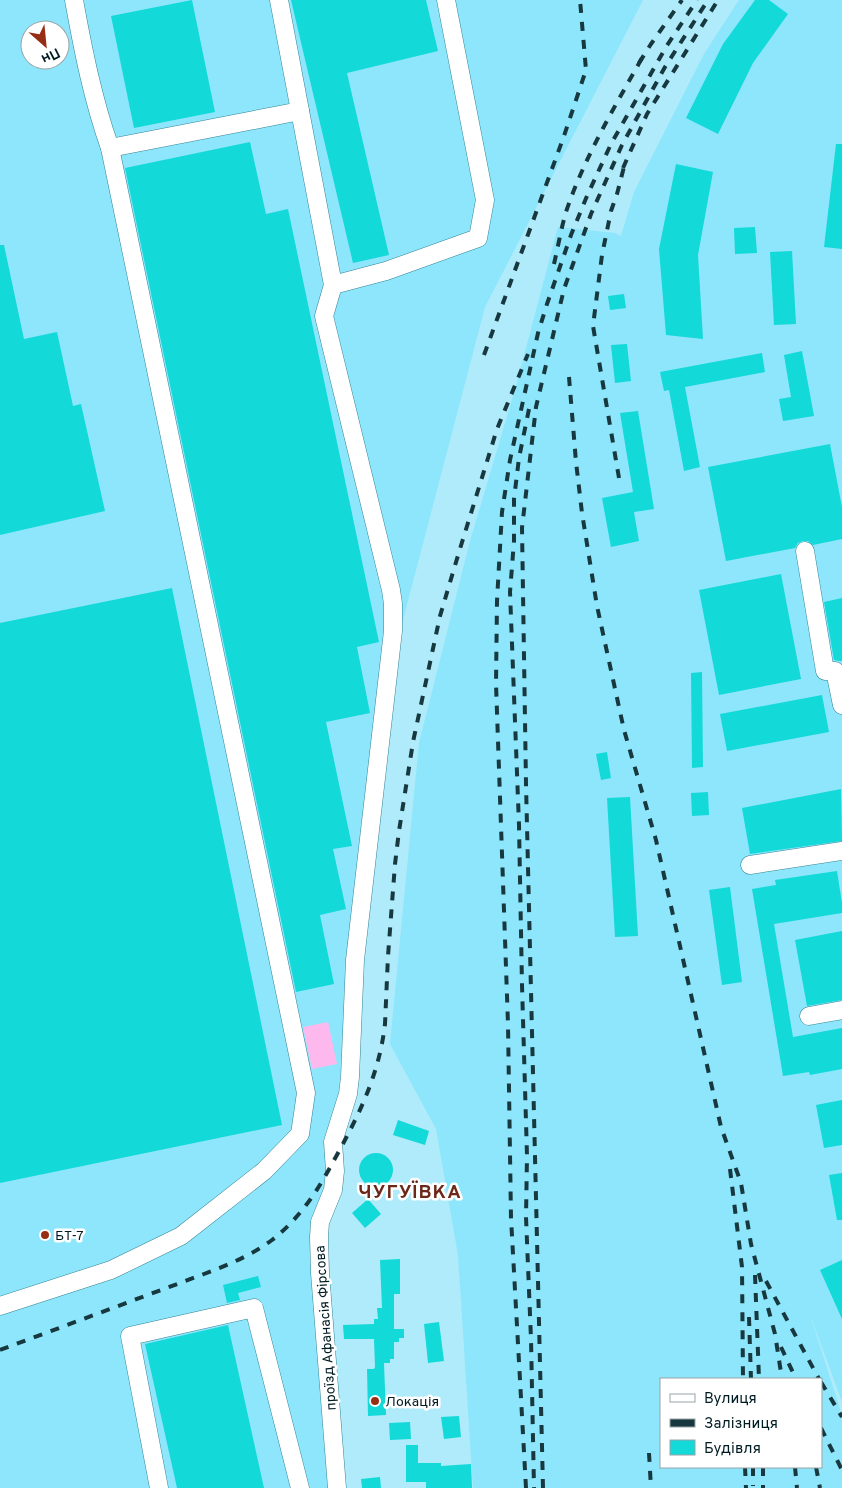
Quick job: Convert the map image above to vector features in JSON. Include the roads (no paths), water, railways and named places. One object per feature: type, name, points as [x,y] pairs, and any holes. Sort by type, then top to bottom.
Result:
[{"type":"street","points":[[0,1306],[111,1270],[181,1236],[264,1171],[300,1134],[306,1093],[110,148],[100,119],[84,57],[74,0]]},
{"type":"street","points":[[279,0],[333,285],[386,271],[478,238],[485,200],[446,0]]},
{"type":"street","points":[[110,148],[300,111]]},
{"type":"street","name":"проїзд Афанасія Фірсова","points":[[333,285],[324,316],[391,590],[394,618],[355,960],[348,1094],[333,1142],[335,1171],[333,1190],[320,1222],[319,1248],[337,1488]]},
{"type":"street","points":[[805,552],[825,671],[838,670],[842,705]]},
{"type":"street","points":[[750,865],[842,851]]},
{"type":"street","points":[[809,1016],[842,1010]]},
{"type":"street","points":[[159,1488],[130,1336],[254,1308],[300,1488]]},
{"type":"railway","points":[[484,355],[564,136],[586,70],[580,0]]},
{"type":"railway","points":[[639,63],[682,0]]},
{"type":"railway","points":[[526,1488],[511,1218],[508,1024],[496,684],[497,601],[502,512],[510,460],[538,333],[571,235],[611,144],[666,47],[697,0]]},
{"type":"railway","points":[[543,1488],[526,784],[522,528],[536,407],[564,289],[591,214],[622,145],[665,67],[708,0]]},
{"type":"railway","points":[[623,168],[647,114],[718,0]]},
{"type":"railway","points":[[554,264],[566,212],[573,192],[600,134],[642,58]]},
{"type":"railway","points":[[619,478],[593,326],[602,255],[611,211],[625,163]]},
{"type":"railway","points":[[0,1350],[213,1271],[256,1250],[282,1232],[299,1214],[321,1184],[342,1145],[373,1079],[382,1043],[399,831],[413,742],[440,616],[497,429],[528,354]]},
{"type":"railway","points":[[569,377],[582,513],[597,606],[624,730],[656,840],[721,1127],[741,1183],[751,1244],[775,1334],[782,1378]]},
{"type":"railway","points":[[529,409],[519,458],[514,499],[514,541],[510,592],[519,825],[527,1156],[526,1217],[534,1488]]},
{"type":"railway","points":[[730,1169],[742,1267],[743,1378]]},
{"type":"railway","points":[[755,1275],[759,1378]]},
{"type":"railway","points":[[766,1281],[818,1378]]},
{"type":"railway","points":[[749,1317],[751,1378]]},
{"type":"railway","points":[[781,1347],[796,1378]]},
{"type":"railway","points":[[822,1384],[842,1417]]},
{"type":"railway","points":[[822,1430],[842,1470]]},
{"type":"railway","points":[[649,1453],[651,1488]]},
{"type":"railway","points":[[745,1468],[746,1488]]},
{"type":"railway","points":[[753,1468],[753,1486]]},
{"type":"railway","points":[[763,1468],[763,1488]]},
{"type":"railway","points":[[795,1468],[797,1488]]},
{"type":"railway","points":[[816,1468],[820,1488]]},
{"type":"place","name":"БТ-7","points":[[45,1235]]},
{"type":"place","name":"Локація","points":[[375,1401]]},
{"type":"district","name":"ЧУГУЇВКА","points":[[410,1191]]}]
